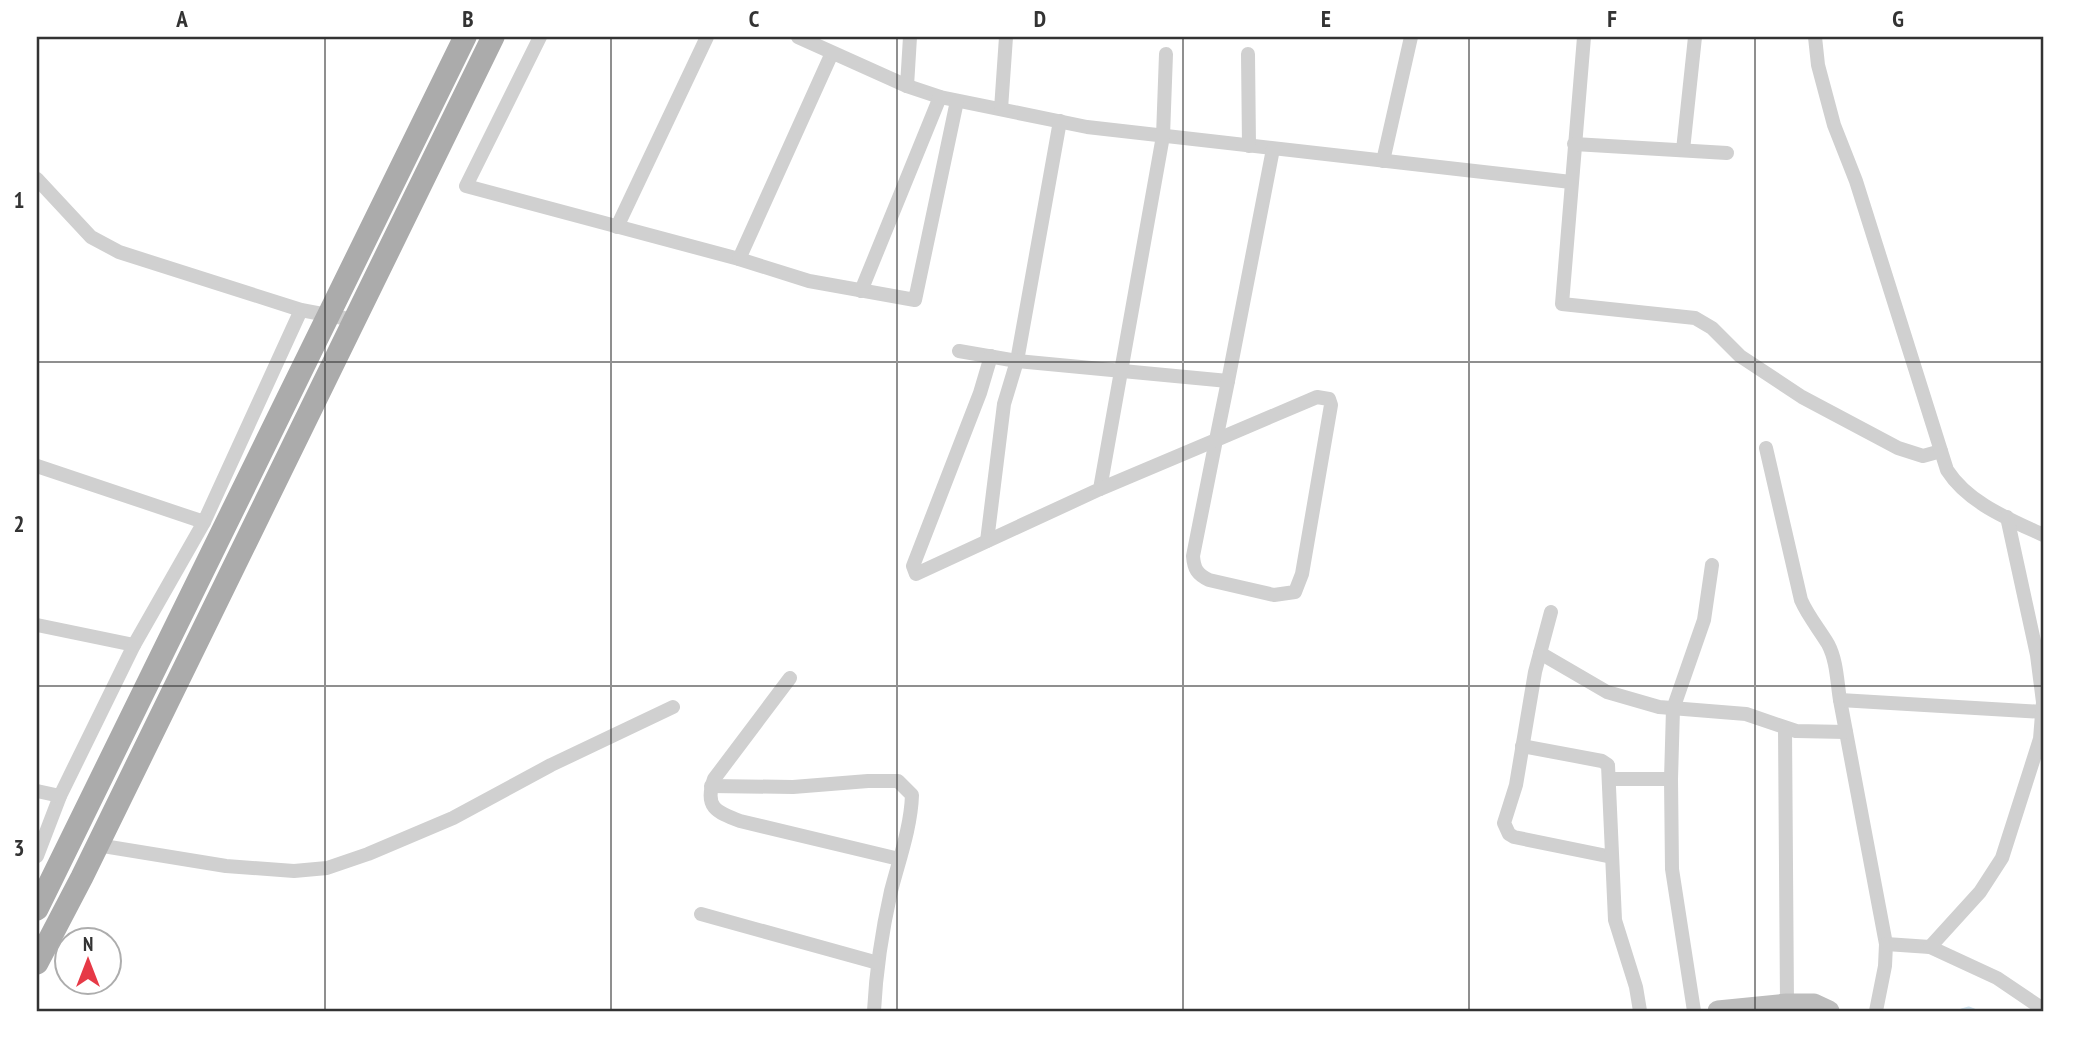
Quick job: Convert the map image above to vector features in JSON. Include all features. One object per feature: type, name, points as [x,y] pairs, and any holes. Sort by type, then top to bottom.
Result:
[{"type":"main road","points":[[38,906],[465,37]]},
{"type":"main road","points":[[37,963],[493,37]]},
{"type":"street","points":[[540,37],[466,186],[739,259],[809,281],[915,300],[957,101]]},
{"type":"street","points":[[617,226],[707,37]]},
{"type":"street","points":[[801,37],[906,86],[940,97],[1087,127],[1571,182]]},
{"type":"street","points":[[906,86],[910,37]]},
{"type":"street","points":[[1001,109],[1006,37]]},
{"type":"street","points":[[1382,161],[1411,37]]},
{"type":"street","points":[[1584,37],[1562,304],[1695,318],[1712,328],[1740,356],[1802,397],[1898,448],[1923,456],[1941,450]]},
{"type":"street","points":[[1683,150],[1695,37]]},
{"type":"street","points":[[1815,37],[1818,65],[1834,125],[1856,181],[1947,470],[1955,484],[1976,500],[2043,535]]},
{"type":"street","points":[[739,259],[832,52]]},
{"type":"street","points":[[1100,489],[1163,136],[1166,54]]},
{"type":"street","points":[[1248,54],[1249,146]]},
{"type":"street","points":[[861,291],[940,97]]},
{"type":"street","points":[[987,541],[1004,404],[1017,361],[1059,121]]},
{"type":"street","points":[[1574,144],[1727,153]]},
{"type":"street","points":[[991,356],[980,393],[913,566],[916,574],[1100,489],[1216,440],[1317,397],[1329,399],[1331,405],[1302,574],[1295,592],[1274,595],[1209,580],[1199,575],[1192,556],[1216,440],[1228,381],[1273,149]]},
{"type":"street","points":[[37,179],[91,237],[119,251],[301,310],[354,320]]},
{"type":"street","points":[[37,856],[60,796],[134,645],[204,522],[301,310]]},
{"type":"street","points":[[958,351],[1017,361],[1228,381]]},
{"type":"street","points":[[1766,448],[1801,600],[1829,646],[1835,663],[1886,944],[1885,966],[1876,1011]]},
{"type":"street","points":[[37,466],[204,522]]},
{"type":"street","points":[[1930,947],[1980,892],[2002,858],[2040,739],[2043,702],[2037,655],[2007,517]]},
{"type":"street","points":[[1694,1011],[1672,869],[1673,709],[1704,620],[1712,565]]},
{"type":"street","points":[[1550,612],[1516,785],[1504,823],[1508,834],[1612,857]]},
{"type":"street","points":[[37,625],[134,645]]},
{"type":"street","points":[[1540,653],[1607,692],[1659,707],[1746,714],[1796,731],[1846,732]]},
{"type":"street","points":[[790,678],[714,779],[709,792],[712,805],[722,814],[740,821],[899,859]]},
{"type":"street","points":[[1840,700],[2043,712]]},
{"type":"street","points":[[97,845],[226,866],[295,871],[327,868],[368,854],[453,818],[551,765],[673,708]]},
{"type":"street","points":[[1785,728],[1787,1004]]},
{"type":"street","points":[[1522,746],[1602,761],[1608,765],[1615,920],[1636,987],[1640,1011]]},
{"type":"street","points":[[1609,779],[1671,779]]},
{"type":"street","points":[[712,786],[793,787],[898,781],[912,795],[912,810],[890,896],[878,963],[874,1011]]},
{"type":"street","points":[[37,791],[60,796]]},
{"type":"street","points":[[701,914],[878,963]]},
{"type":"street","points":[[1886,944],[1930,947],[1997,978],[2042,1006]]},
{"type":"street","points":[[1718,1011],[1787,1004],[1814,1004],[1829,1011]]},
{"type":"waterway","points":[[1962,1011],[1974,1011]]}]
